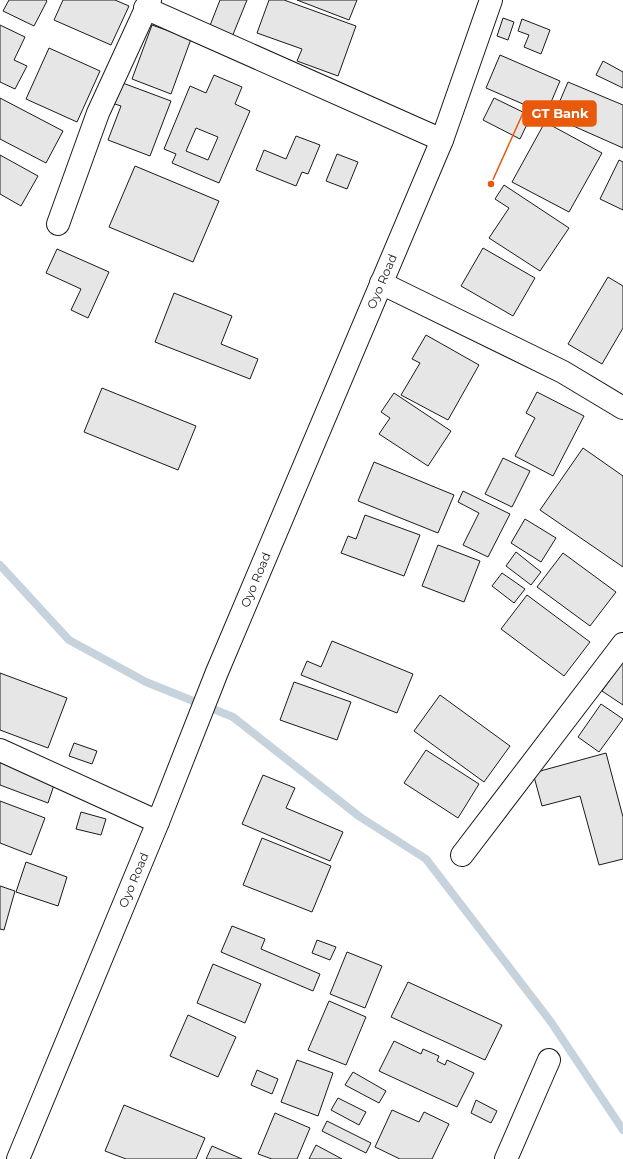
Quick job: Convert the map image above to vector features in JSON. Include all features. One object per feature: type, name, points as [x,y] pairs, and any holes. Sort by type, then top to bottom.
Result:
[{"type":"main road","name":"Oyo Road","points":[[18,1159],[158,822],[217,672],[442,140],[491,0]]},
{"type":"main road","points":[[58,224],[98,113],[147,4],[442,140]]},
{"type":"main road","points":[[381,283],[562,372],[623,408]]},
{"type":"main road","points":[[462,855],[623,644]]},
{"type":"main road","points":[[0,750],[158,822]]},
{"type":"main road","points":[[506,1159],[549,1060]]},
{"type":"building","points":[[9,0],[47,1],[34,26],[3,11]]},
{"type":"building","points":[[63,0],[115,0],[129,6],[111,45],[54,20]]},
{"type":"building","points":[[220,0],[247,0],[232,37],[209,28]]},
{"type":"building","points":[[269,0],[284,0],[356,26],[338,76],[297,61],[302,49],[257,33]]},
{"type":"building","points":[[297,0],[357,0],[349,20]]},
{"type":"building","points":[[503,18],[514,22],[508,40],[497,36]]},
{"type":"building","points":[[522,19],[550,30],[541,54],[524,47],[529,35],[518,31]]},
{"type":"building","points":[[0,25],[25,37],[14,60],[27,66],[15,89],[0,82]]},
{"type":"building","points":[[152,25],[191,39],[171,94],[132,79]]},
{"type":"building","points":[[49,48],[100,71],[77,122],[26,99]]},
{"type":"building","points":[[500,55],[560,81],[546,114],[486,88]]},
{"type":"building","points":[[603,61],[623,72],[623,88],[596,75]]},
{"type":"building","points":[[214,75],[242,87],[235,104],[250,111],[219,183],[172,163],[176,154],[164,149],[190,86],[206,93]],"holes":[[[196,128],[218,137],[208,160],[186,151]]]},
{"type":"building","points":[[120,82],[171,101],[150,156],[108,140],[121,106],[112,103]]},
{"type":"building","points":[[568,82],[623,105],[623,148],[553,117]]},
{"type":"building","points":[[0,98],[63,131],[46,163],[0,139]]},
{"type":"building","points":[[494,98],[531,116],[520,139],[483,120]]},
{"type":"building","points":[[545,122],[602,153],[569,212],[512,182]]},
{"type":"building","points":[[296,136],[320,145],[308,174],[302,172],[296,186],[256,170],[264,150],[286,159]]},
{"type":"building","points":[[337,154],[358,162],[347,189],[326,181]]},
{"type":"building","points":[[0,155],[38,176],[21,206],[0,194]]},
{"type":"building","points":[[619,160],[623,162],[623,210],[600,199]]},
{"type":"building","points":[[135,166],[219,201],[193,262],[109,227]]},
{"type":"building","points":[[504,185],[569,228],[540,271],[489,238],[509,208],[495,199]]},
{"type":"building","points":[[483,248],[535,278],[513,316],[461,286]]},
{"type":"building","points":[[57,249],[109,272],[88,318],[71,310],[81,289],[46,273]]},
{"type":"building","points":[[608,277],[623,286],[623,328],[602,364],[568,344]]},
{"type":"building","points":[[174,293],[232,316],[221,344],[258,359],[250,379],[155,342]]},
{"type":"building","points":[[426,335],[479,365],[448,420],[401,395],[420,363],[412,359]]},
{"type":"building","points":[[102,388],[196,426],[178,470],[84,432]]},
{"type":"building","points":[[537,392],[584,416],[553,476],[515,456],[535,418],[526,413]]},
{"type":"building","points":[[394,393],[451,431],[428,466],[379,434],[390,418],[381,412]]},
{"type":"building","points":[[583,448],[623,476],[623,567],[540,510]]},
{"type":"building","points":[[503,458],[530,471],[512,507],[485,494]]},
{"type":"building","points":[[374,462],[454,495],[438,533],[358,501]]},
{"type":"building","points":[[463,491],[510,514],[488,557],[463,545],[479,513],[458,502]]},
{"type":"building","points":[[365,515],[420,535],[404,576],[341,553],[348,536],[356,539]]},
{"type":"building","points":[[525,519],[556,538],[541,562],[511,543]]},
{"type":"building","points":[[438,545],[480,561],[464,602],[422,586]]},
{"type":"building","points":[[516,552],[541,572],[531,585],[506,566]]},
{"type":"building","points":[[563,553],[616,592],[590,626],[537,587]]},
{"type":"building","points":[[502,573],[525,589],[514,603],[492,586]]},
{"type":"building","points":[[527,595],[590,642],[564,676],[501,629]]},
{"type":"building","points":[[332,641],[413,674],[397,713],[301,675],[307,661],[321,667]]},
{"type":"building","points":[[623,662],[623,705],[602,691]]},
{"type":"building","points":[[0,673],[67,698],[48,748],[0,730]]},
{"type":"building","points":[[294,682],[351,702],[337,740],[280,720]]},
{"type":"building","points":[[440,695],[510,746],[484,782],[414,731]]},
{"type":"building","points":[[601,704],[623,719],[599,752],[578,737]]},
{"type":"building","points":[[74,743],[97,751],[92,764],[69,756]]},
{"type":"building","points":[[426,750],[479,784],[458,818],[404,783]]},
{"type":"building","points":[[606,753],[623,817],[623,859],[599,865],[580,796],[542,806],[533,773]]},
{"type":"building","points":[[0,762],[55,782],[48,803],[0,785]]},
{"type":"building","points":[[263,775],[295,788],[286,808],[343,832],[330,861],[242,824]]},
{"type":"building","points":[[0,801],[45,818],[31,855],[0,843]]},
{"type":"building","points":[[81,812],[106,819],[101,835],[76,829]]},
{"type":"building","points":[[262,838],[331,866],[312,912],[243,885]]},
{"type":"building","points":[[26,862],[67,877],[58,906],[16,892]]},
{"type":"building","points":[[0,886],[15,891],[4,930],[0,929]]},
{"type":"building","points":[[232,926],[265,939],[261,949],[320,974],[313,991],[221,952]]},
{"type":"building","points":[[317,940],[336,947],[330,960],[312,953]]},
{"type":"building","points":[[347,952],[382,966],[365,1008],[330,994]]},
{"type":"building","points":[[213,964],[261,984],[245,1023],[197,1003]]},
{"type":"building","points":[[408,982],[502,1025],[485,1060],[391,1017]]},
{"type":"building","points":[[329,1001],[366,1017],[346,1065],[308,1050]]},
{"type":"building","points":[[188,1015],[236,1037],[218,1077],[170,1056]]},
{"type":"building","points":[[394,1041],[421,1054],[423,1049],[439,1056],[437,1061],[445,1065],[447,1060],[474,1073],[457,1107],[379,1071]]},
{"type":"building","points":[[297,1060],[333,1073],[318,1116],[281,1102]]},
{"type":"building","points":[[257,1070],[278,1079],[272,1094],[251,1085]]},
{"type":"building","points":[[353,1072],[386,1091],[379,1103],[345,1085]]},
{"type":"building","points":[[338,1098],[366,1112],[359,1125],[331,1110]]},
{"type":"building","points":[[476,1100],[497,1111],[491,1123],[471,1113]]},
{"type":"building","points":[[124,1105],[205,1138],[196,1159],[126,1159],[105,1151]]},
{"type":"building","points":[[392,1110],[419,1122],[424,1112],[449,1124],[432,1159],[400,1159],[375,1147]]},
{"type":"building","points":[[275,1113],[310,1128],[297,1159],[272,1159],[258,1154]]},
{"type":"building","points":[[327,1121],[371,1143],[366,1153],[322,1131]]},
{"type":"building","points":[[316,1145],[342,1159],[309,1159]]},
{"type":"building","points":[[212,1146],[242,1159],[206,1159]]},
{"type":"waterway","points":[[0,565],[69,640],[146,682],[233,717],[360,817],[426,859],[551,1022],[623,1130]]},
{"type":"place","name":"GT Bank","points":[[491,184]]}]
